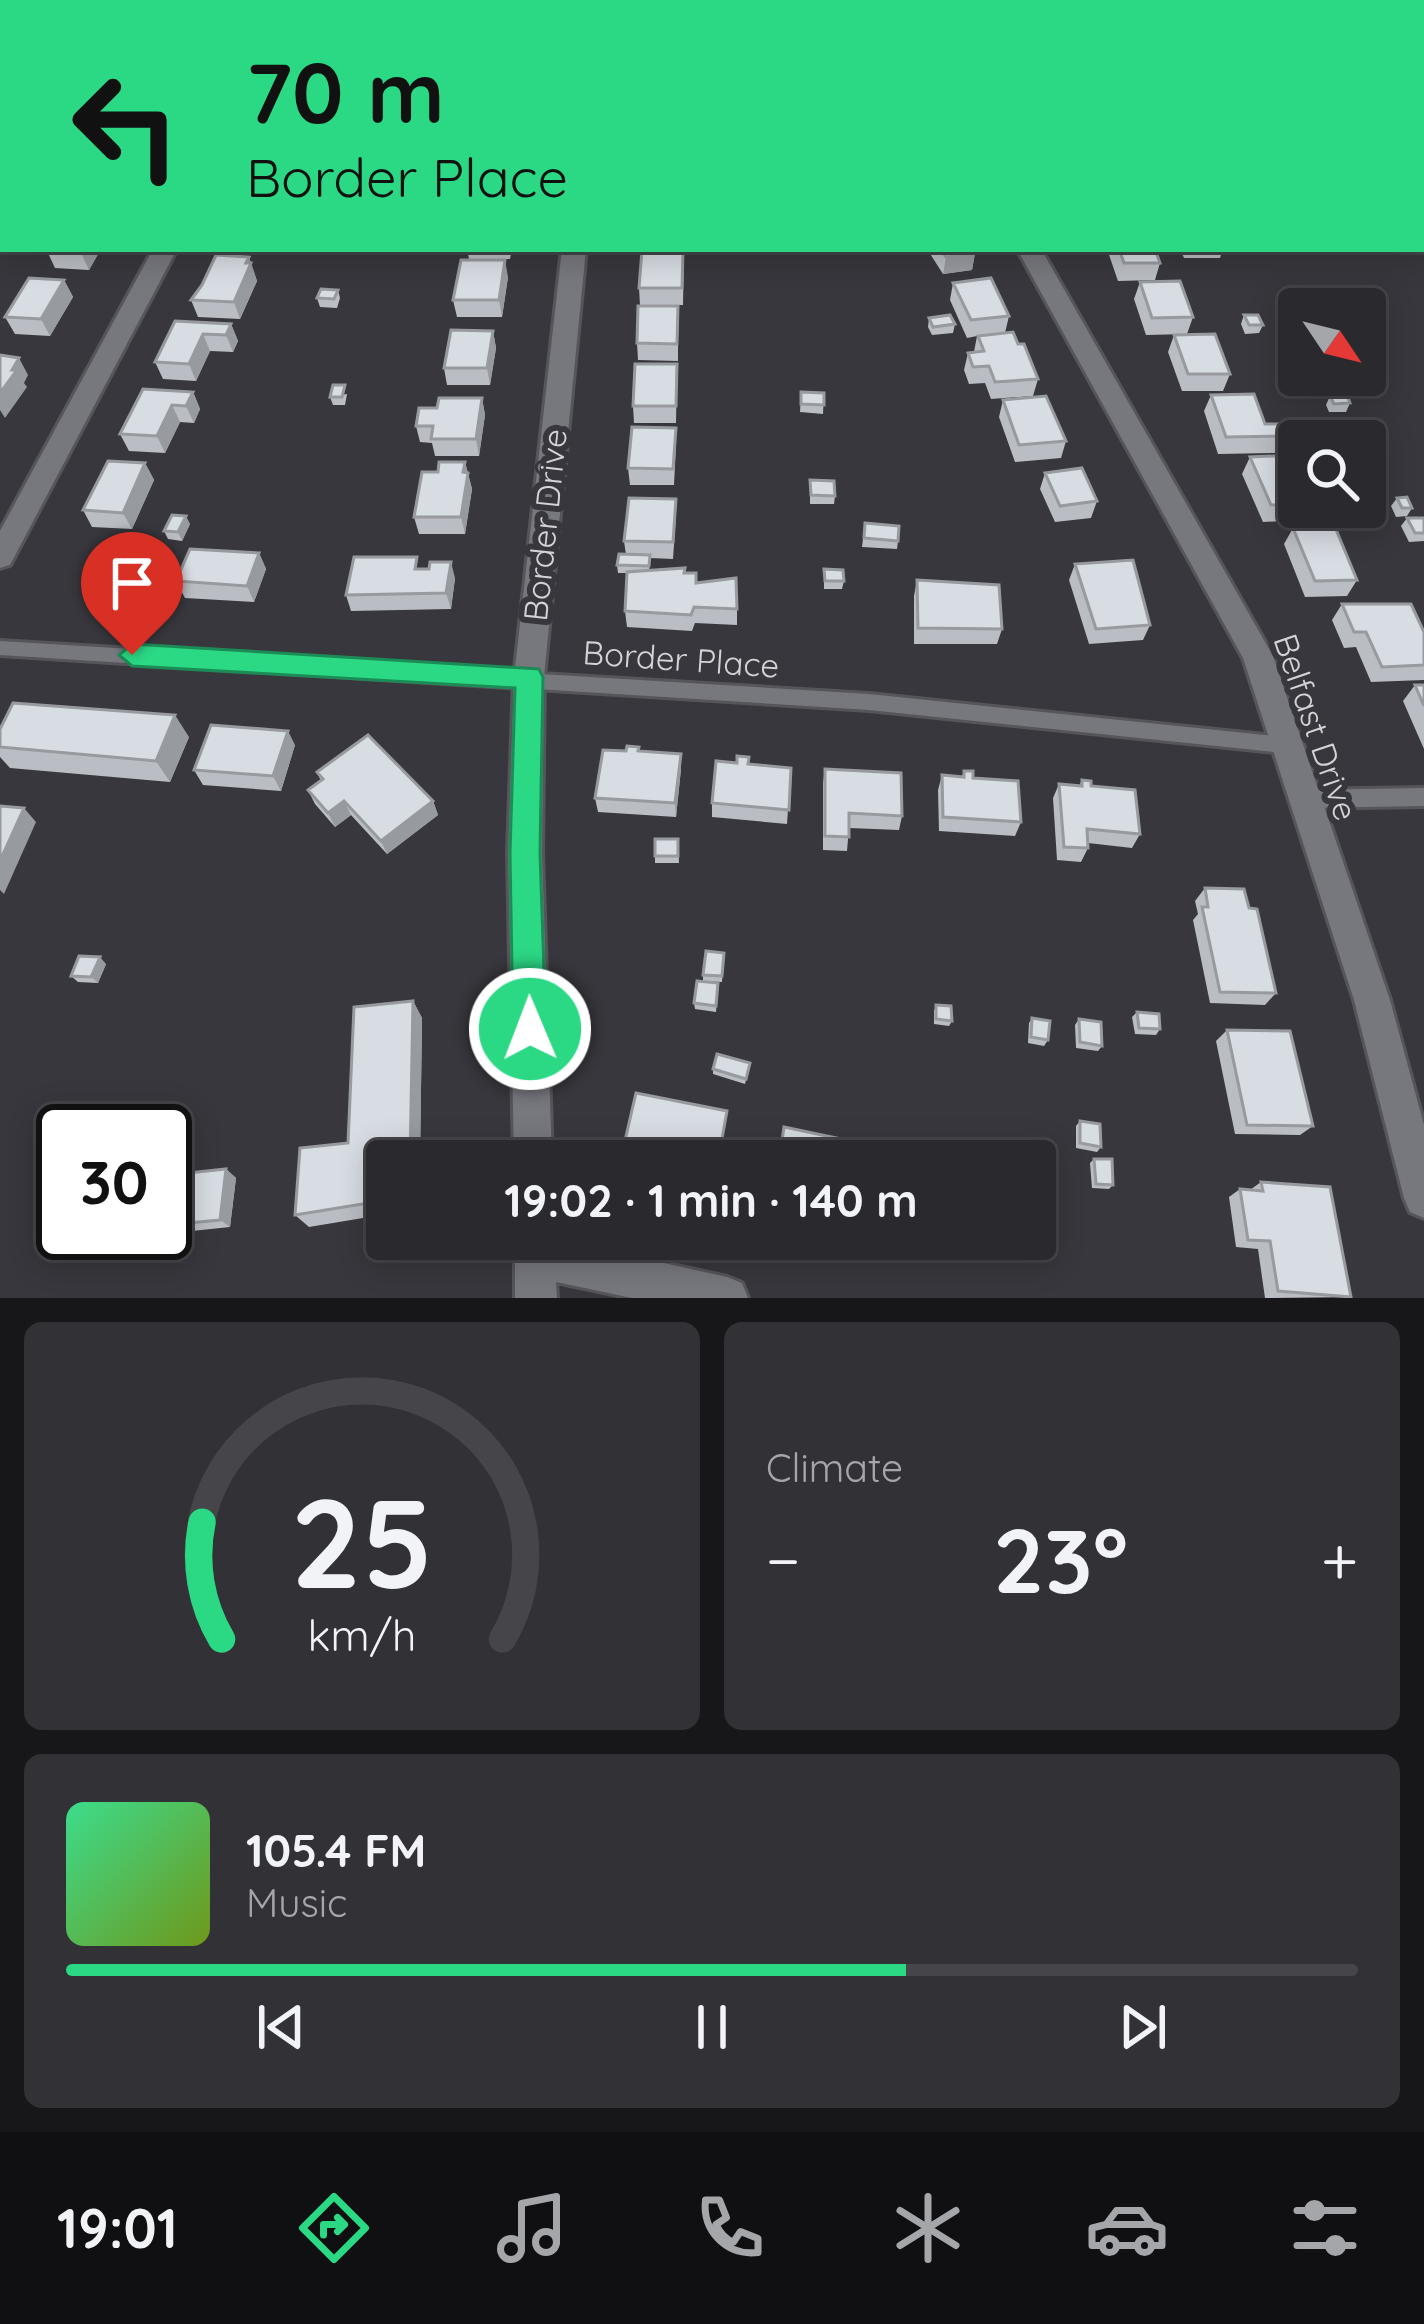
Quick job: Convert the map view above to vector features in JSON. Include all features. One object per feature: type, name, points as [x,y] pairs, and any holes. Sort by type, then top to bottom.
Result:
[{"type":"street","points":[[0,557],[163,252]]},
{"type":"street","name":"Border Drive","points":[[532,1140],[525,853],[529,677],[574,252]]},
{"type":"street","name":"Belfast Drive","points":[[1031,252],[1258,656],[1284,746],[1372,1000],[1424,1198]]},
{"type":"street","points":[[535,1260],[536,1298]]},
{"type":"street","points":[[581,1260],[728,1298]]},
{"type":"lane","name":"Border Place","points":[[0,648],[529,677],[869,702],[1284,746]]},
{"type":"lane","points":[[1303,799],[1424,797]]},
{"type":"building","points":[[642,252],[683,252],[682,288],[639,288]]},
{"type":"building","points":[[943,252],[975,253],[946,257]]},
{"type":"building","points":[[1120,252],[1156,252],[1160,263],[1124,263]]},
{"type":"building","points":[[216,255],[249,257],[246,263],[251,263],[234,302],[191,300],[202,285]]},
{"type":"building","points":[[461,260],[505,260],[499,300],[453,300]]},
{"type":"building","points":[[29,278],[64,280],[41,319],[5,317]]},
{"type":"building","points":[[991,278],[1009,316],[971,320],[953,283]]},
{"type":"building","points":[[1180,281],[1193,317],[1152,318],[1140,282]]},
{"type":"building","points":[[321,289],[338,290],[334,299],[317,298]]},
{"type":"building","points":[[638,306],[678,306],[677,344],[637,343]]},
{"type":"building","points":[[950,315],[955,324],[933,327],[929,318]]},
{"type":"building","points":[[1244,315],[1258,315],[1263,325],[1249,325]]},
{"type":"building","points":[[175,321],[231,324],[226,335],[203,334],[189,364],[155,362]]},
{"type":"building","points":[[451,330],[493,331],[487,368],[444,368]]},
{"type":"building","points":[[1013,332],[1018,344],[1024,344],[1038,379],[995,382],[989,366],[973,367],[968,353],[984,351],[978,336]]},
{"type":"building","points":[[1215,334],[1230,374],[1188,374],[1174,335]]},
{"type":"building","points":[[0,355],[19,358],[12,370],[17,370],[0,393]]},
{"type":"building","points":[[635,364],[677,364],[676,406],[633,406]]},
{"type":"building","points":[[333,385],[345,385],[342,397],[330,397]]},
{"type":"building","points":[[143,389],[193,392],[186,406],[172,405],[157,436],[120,434]]},
{"type":"building","points":[[801,392],[824,393],[824,405],[801,404]]},
{"type":"building","points":[[1254,394],[1265,424],[1278,424],[1278,436],[1226,437],[1211,395]]},
{"type":"building","points":[[1046,396],[1066,441],[1019,445],[1003,400]]},
{"type":"building","points":[[1330,396],[1347,396],[1350,403],[1334,404]]},
{"type":"building","points":[[439,398],[482,398],[476,439],[431,439],[433,426],[416,426],[419,408],[437,408]]},
{"type":"building","points":[[632,427],[676,428],[673,469],[628,468]]},
{"type":"building","points":[[1278,456],[1278,505],[1271,505],[1250,457]]},
{"type":"building","points":[[108,461],[145,463],[123,513],[83,510]]},
{"type":"building","points":[[439,462],[465,462],[463,472],[468,473],[461,517],[414,517],[422,472],[438,472]]},
{"type":"building","points":[[1082,468],[1097,501],[1060,506],[1045,473]]},
{"type":"building","points":[[810,480],[834,481],[835,496],[811,495]]},
{"type":"building","points":[[1407,497],[1412,508],[1402,508],[1397,498]]},
{"type":"building","points":[[629,498],[676,499],[673,542],[624,541]]},
{"type":"building","points":[[172,515],[186,516],[178,532],[164,531]]},
{"type":"building","points":[[1407,518],[1424,518],[1424,533],[1415,533]]},
{"type":"building","points":[[865,523],[899,526],[898,541],[864,538]]},
{"type":"building","points":[[1293,528],[1335,528],[1357,580],[1315,581]]},
{"type":"building","points":[[190,549],[259,553],[247,586],[176,581]]},
{"type":"building","points":[[619,554],[650,555],[649,566],[617,565]]},
{"type":"building","points":[[354,557],[417,557],[415,569],[429,569],[430,562],[451,562],[446,593],[346,595]]},
{"type":"building","points":[[1133,560],[1150,625],[1096,629],[1075,564]]},
{"type":"building","points":[[685,568],[684,573],[696,573],[696,583],[736,578],[737,609],[694,607],[691,615],[625,611],[627,572]]},
{"type":"building","points":[[824,569],[843,570],[844,581],[825,581]]},
{"type":"building","points":[[917,580],[999,585],[1002,629],[918,628]]},
{"type":"building","points":[[1342,604],[1411,604],[1424,632],[1424,665],[1382,667],[1366,632],[1354,632]]},
{"type":"building","points":[[1415,685],[1424,685],[1424,706]]},
{"type":"building","points":[[13,703],[175,715],[156,761],[0,747],[0,729]]},
{"type":"building","points":[[211,725],[288,731],[273,776],[194,770]]},
{"type":"building","points":[[368,735],[433,801],[381,841],[344,801],[328,813],[308,790],[323,779],[317,772]]},
{"type":"building","points":[[627,746],[681,754],[675,803],[595,798],[603,750],[626,751]]},
{"type":"building","points":[[737,756],[749,757],[748,764],[791,768],[789,810],[712,803],[716,761],[737,763]]},
{"type":"building","points":[[825,769],[901,773],[902,816],[849,813],[849,837],[825,836]]},
{"type":"building","points":[[964,771],[973,771],[973,778],[1018,781],[1021,822],[943,817],[942,775],[964,777]]},
{"type":"building","points":[[1082,780],[1091,781],[1091,786],[1135,790],[1140,834],[1087,829],[1088,848],[1064,847],[1059,784],[1082,786]]},
{"type":"building","points":[[0,806],[24,808],[0,861]]},
{"type":"building","points":[[655,839],[678,839],[678,856],[655,856]]},
{"type":"building","points":[[1205,888],[1244,889],[1249,908],[1257,909],[1276,993],[1220,992],[1202,907],[1208,907]]},
{"type":"building","points":[[706,951],[724,953],[722,976],[703,975]]},
{"type":"building","points":[[79,956],[100,957],[91,977],[71,976]]},
{"type":"building","points":[[697,981],[718,983],[716,1006],[694,1003]]},
{"type":"building","points":[[413,1001],[410,1140],[366,1140],[366,1203],[295,1215],[300,1148],[348,1143],[354,1007]]},
{"type":"building","points":[[936,1005],[951,1006],[952,1021],[936,1019]]},
{"type":"building","points":[[1137,1012],[1159,1014],[1160,1029],[1139,1028]]},
{"type":"building","points":[[1032,1018],[1050,1021],[1048,1040],[1031,1037]]},
{"type":"building","points":[[1079,1019],[1101,1022],[1102,1046],[1080,1042]]},
{"type":"building","points":[[1227,1030],[1290,1031],[1313,1126],[1247,1125]]},
{"type":"building","points":[[717,1054],[750,1063],[746,1079],[713,1069]]},
{"type":"building","points":[[636,1093],[727,1111],[722,1140],[625,1140]]},
{"type":"building","points":[[1080,1121],[1100,1124],[1101,1147],[1080,1143]]},
{"type":"building","points":[[784,1127],[846,1140],[782,1140]]},
{"type":"building","points":[[1094,1159],[1112,1159],[1113,1185],[1096,1184]]},
{"type":"building","points":[[226,1169],[220,1220],[192,1223],[192,1173]]},
{"type":"building","points":[[1261,1182],[1330,1187],[1351,1297],[1278,1291],[1270,1241],[1248,1240],[1240,1189],[1263,1191]]},
{"type":"route","points":[[132,655],[529,677],[525,853],[530,1029]]}]
